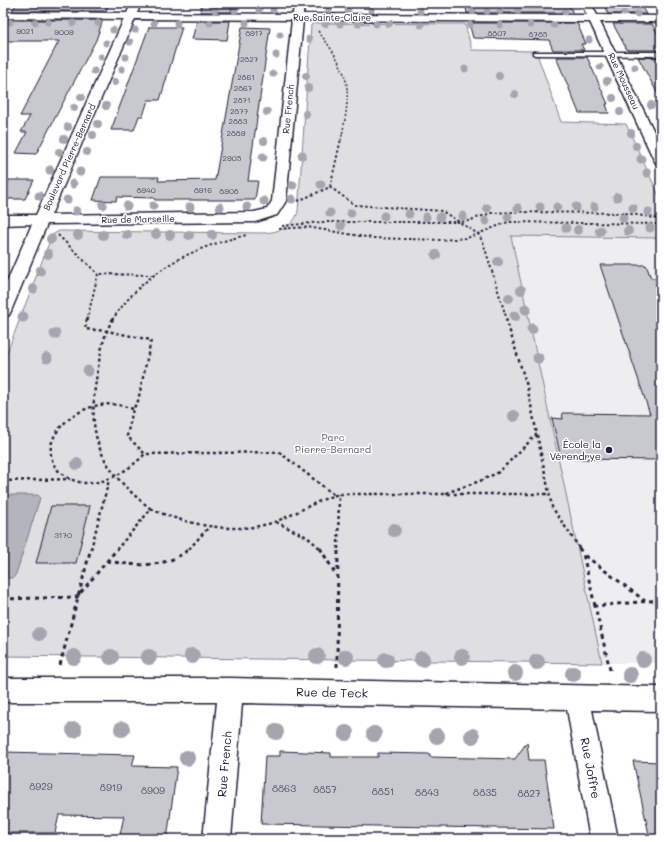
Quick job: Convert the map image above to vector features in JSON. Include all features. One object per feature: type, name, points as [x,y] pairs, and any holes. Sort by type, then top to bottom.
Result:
[{"type":"street","name":"Boulevard Pierre-Bernard","points":[[3,311],[136,3]]},
{"type":"street","name":"Rue French","points":[[273,220],[279,201],[299,3]]},
{"type":"street","name":"Rue Mousseau","points":[[586,3],[661,160]]},
{"type":"street","name":"Rue Sainte-Claire","points":[[3,15],[297,17],[447,14],[594,18],[661,18]]},
{"type":"street","name":"Rue de Marseille","points":[[3,220],[255,217],[273,220]]},
{"type":"street","name":"Rue de Teck","points":[[3,690],[231,690],[661,699]]},
{"type":"street","name":"Rue French","points":[[217,839],[231,690]]},
{"type":"street","name":"Rue Joffre","points":[[577,698],[604,839]]},
{"type":"lane","points":[[535,53],[661,54]]},
{"type":"path","points":[[316,28],[343,68],[348,82],[348,98],[330,187]]},
{"type":"path","points":[[297,202],[330,187]]},
{"type":"path","points":[[330,187],[355,205],[442,211],[478,234],[483,242],[527,386],[552,508],[583,554],[645,602]]},
{"type":"path","points":[[273,220],[322,222],[458,222],[468,221],[491,213],[514,212],[624,213],[661,219]]},
{"type":"path","points":[[279,229],[318,228],[362,237],[400,240],[456,239],[478,234],[494,226],[508,222],[661,224]]},
{"type":"path","points":[[54,231],[98,274],[153,274]]},
{"type":"path","points":[[250,234],[218,242],[193,251],[153,274],[129,296],[112,320],[107,331],[99,360],[93,406],[97,439],[109,468],[131,493],[151,509],[169,517],[209,527],[245,528],[276,522],[326,497],[339,494],[550,494]]},
{"type":"path","points":[[98,274],[85,329],[107,331],[151,340],[138,401],[133,409],[127,436],[145,454],[279,452],[334,495]]},
{"type":"path","points":[[71,479],[59,471],[52,460],[52,442],[54,436],[63,424],[74,415],[93,406],[118,404],[133,409]]},
{"type":"path","points":[[444,494],[498,473],[510,463],[524,446],[537,434]]},
{"type":"path","points":[[3,481],[71,479],[86,483],[109,479],[116,477],[134,466],[145,454]]},
{"type":"path","points":[[60,665],[109,479]]},
{"type":"path","points":[[337,667],[339,494]]},
{"type":"path","points":[[3,599],[77,597],[151,509]]},
{"type":"path","points":[[276,522],[307,538],[323,551],[338,578]]},
{"type":"path","points":[[107,561],[137,567],[155,565],[174,559],[188,550],[209,527]]},
{"type":"path","points":[[583,554],[610,670]]},
{"type":"path","points":[[595,606],[661,600]]},
{"type":"shaded area","name":"École la Vérendrye","points":[[511,235],[661,238],[661,663],[602,663]]},
{"type":"shaded area","points":[[3,495],[38,495],[40,498],[16,574],[13,578],[3,578]]},
{"type":"green space","name":"Parc Pierre-Bernard","points":[[315,23],[465,24],[472,50],[536,51],[561,122],[626,124],[661,200],[661,238],[511,236],[602,663],[3,656],[3,363],[52,235],[59,231],[264,233],[281,230],[294,221],[298,211],[311,25]]},
{"type":"building","points":[[17,3],[109,3],[106,11],[12,11]]},
{"type":"building","points":[[202,3],[232,3],[231,12],[200,12]]},
{"type":"building","points":[[465,3],[568,3],[573,13],[467,13]]},
{"type":"building","points":[[603,3],[639,3],[646,14],[608,14]]},
{"type":"building","points":[[6,20],[103,20],[96,40],[36,154],[16,153],[27,132],[21,132],[30,116],[20,116],[59,41],[3,41],[3,25]]},
{"type":"building","points":[[197,21],[230,21],[227,40],[192,39]]},
{"type":"building","points":[[469,23],[577,23],[586,44],[581,44],[584,50],[553,50],[549,40],[473,38]]},
{"type":"building","points":[[613,24],[652,24],[661,39],[661,50],[627,50]]},
{"type":"building","points":[[149,27],[182,27],[160,100],[148,100],[143,116],[139,116],[134,130],[111,130]]},
{"type":"building","points":[[242,27],[270,28],[248,181],[258,181],[255,200],[155,200],[154,198],[117,197],[116,201],[93,200],[101,177],[159,177],[158,181],[215,180]]},
{"type":"building","points":[[556,57],[587,57],[608,104],[606,104],[609,113],[579,113]]},
{"type":"building","points":[[638,57],[661,58],[661,100]]},
{"type":"building","points":[[9,180],[34,180],[25,199],[3,199],[3,193]]},
{"type":"building","points":[[600,265],[646,265],[651,278],[661,278],[661,460],[573,459],[572,454],[560,454],[552,418],[563,419],[562,413],[650,414]]},
{"type":"building","points":[[51,506],[90,506],[76,563],[36,563]]},
{"type":"building","points":[[527,742],[529,760],[544,760],[554,829],[261,824],[265,756],[280,756],[280,751],[331,753],[331,757],[378,757],[378,753],[430,754],[430,757],[515,759]]},
{"type":"building","points":[[3,752],[135,755],[132,766],[177,767],[167,839],[119,839],[124,816],[59,815],[55,833],[3,833]]},
{"type":"building","points":[[633,761],[661,762],[661,839],[650,839]]},
{"type":"place","name":"École la Vérendrye","points":[[609,450]]}]
